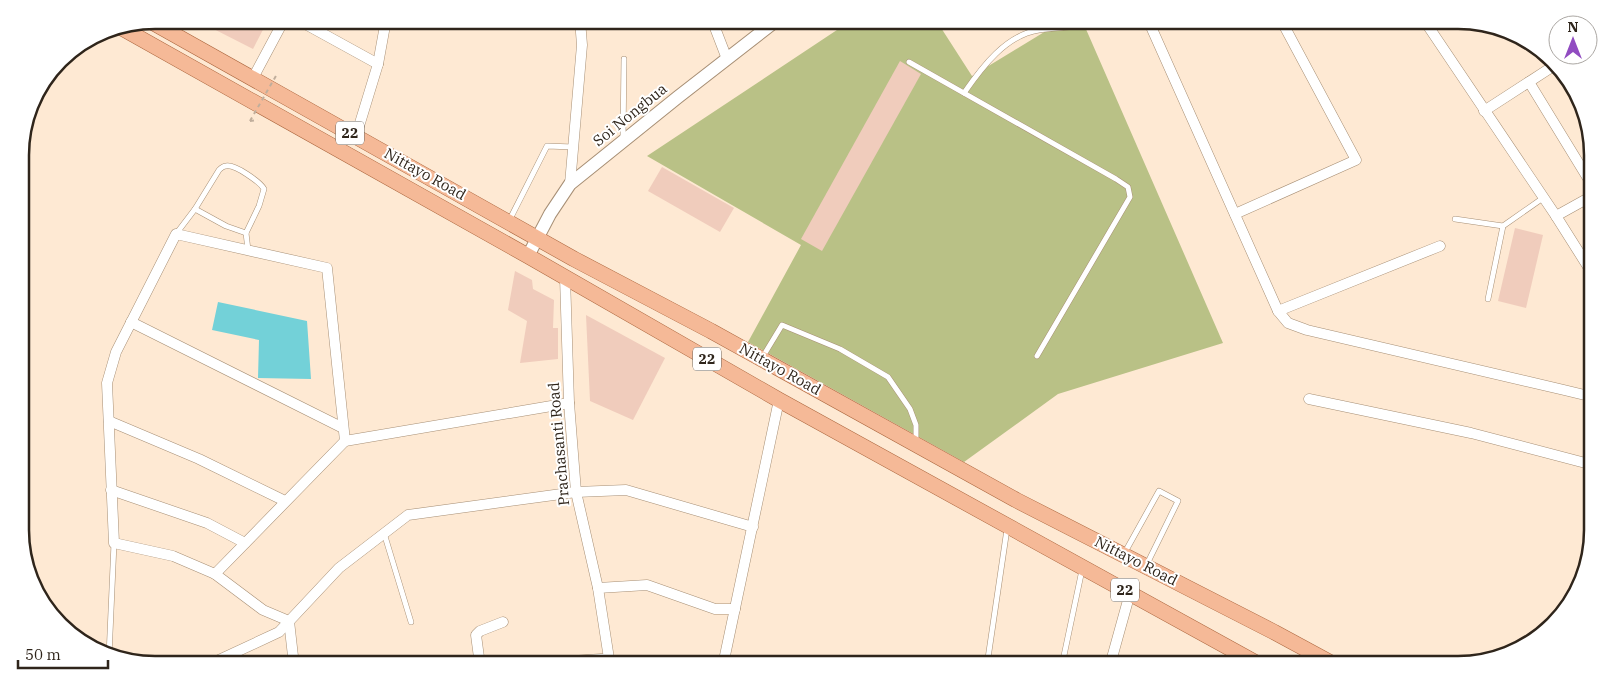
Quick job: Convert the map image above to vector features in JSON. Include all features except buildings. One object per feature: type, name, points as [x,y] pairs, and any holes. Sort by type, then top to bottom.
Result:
[{"type":"main road","name":"Nittayo Road","points":[[167,29],[574,259],[761,358],[1016,500],[1318,656]]},
{"type":"main road","name":"Nittayo Road","points":[[128,31],[528,256],[779,400],[1244,656]]},
{"type":"main road","points":[[565,277],[574,259]]},
{"type":"main road","points":[[851,439],[864,415]]},
{"type":"street","points":[[253,78],[279,29]]},
{"type":"street","points":[[314,29],[378,64]]},
{"type":"street","points":[[356,136],[378,64],[384,29]]},
{"type":"street","points":[[570,184],[582,46],[581,29]]},
{"type":"street","points":[[715,29],[727,59]]},
{"type":"street","name":"Soi Nongbua","points":[[528,256],[537,237],[570,184],[765,29]]},
{"type":"street","points":[[1152,29],[1278,311],[1288,323],[1307,330],[1584,396]]},
{"type":"street","points":[[1235,214],[1356,160],[1286,29]]},
{"type":"street","points":[[1432,29],[1484,111],[1584,260]]},
{"type":"street","points":[[1484,111],[1549,69]]},
{"type":"street","points":[[1529,82],[1584,172]]},
{"type":"street","points":[[1556,216],[1584,200]]},
{"type":"street","points":[[289,621],[264,610],[215,574],[173,556],[114,543],[107,384],[116,352],[176,234],[327,268],[345,441]]},
{"type":"street","points":[[1278,311],[1440,246]]},
{"type":"street","name":"Prachasanti Road","points":[[565,277],[569,403],[576,492],[598,588],[609,656]]},
{"type":"street","points":[[131,322],[343,428]]},
{"type":"street","points":[[1308,399],[1471,433],[1584,462]]},
{"type":"street","points":[[726,656],[779,400]]},
{"type":"street","points":[[215,574],[345,441],[569,403]]},
{"type":"street","points":[[109,421],[199,459],[285,502]]},
{"type":"street","points":[[111,490],[207,523],[245,543]]},
{"type":"street","points":[[227,656],[279,632],[339,568],[408,515],[576,492],[626,490],[753,527]]},
{"type":"street","points":[[598,588],[647,585],[715,608],[735,609]]},
{"type":"street","points":[[1112,656],[1130,593]]},
{"type":"street","points":[[289,621],[293,656]]},
{"type":"street","points":[[479,656],[476,635],[480,631],[503,622]]},
{"type":"lane","points":[[964,93],[990,60],[1009,43],[1025,33],[1051,29]]},
{"type":"lane","points":[[623,141],[624,58]]},
{"type":"lane","points":[[909,62],[1128,187],[1130,196],[1037,356]]},
{"type":"lane","points":[[508,221],[547,146],[573,147]]},
{"type":"lane","points":[[176,234],[195,209],[219,170],[224,166],[229,166],[237,168],[264,189],[259,206],[246,233],[248,250]]},
{"type":"lane","points":[[1455,218],[1502,226],[1544,198]]},
{"type":"lane","points":[[195,209],[226,226],[246,233]]},
{"type":"lane","points":[[1488,299],[1502,226]]},
{"type":"lane","points":[[761,358],[782,325],[840,349],[888,377],[910,409],[916,425],[916,443]]},
{"type":"lane","points":[[1124,555],[1159,491],[1178,502],[1146,566]]},
{"type":"lane","points":[[988,656],[1008,526]]},
{"type":"lane","points":[[384,533],[411,622]]},
{"type":"lane","points":[[109,648],[114,543]]},
{"type":"lane","points":[[1064,656],[1082,567]]},
{"type":"path","points":[[250,121],[277,74]]},
{"type":"green space","points":[[838,29],[942,29],[972,76],[1049,29],[1086,29],[1223,343],[1058,394],[964,462],[748,342],[801,245],[647,156]]},
{"type":"water","points":[[218,302],[307,321],[311,379],[258,378],[259,340],[212,330]]}]
